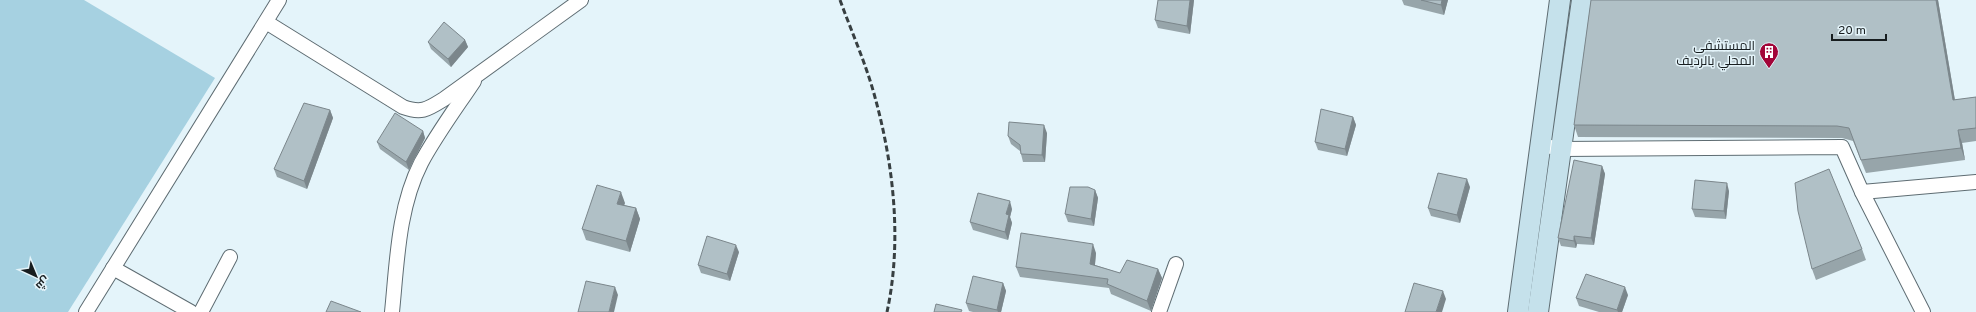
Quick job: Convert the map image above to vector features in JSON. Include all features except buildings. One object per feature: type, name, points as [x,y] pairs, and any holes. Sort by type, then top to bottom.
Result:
[{"type":"main road","points":[[1518,312],[1560,0]]},
{"type":"main road","points":[[1538,312],[1582,0]]},
{"type":"street","points":[[86,312],[280,0]]},
{"type":"street","points":[[266,22],[404,107],[414,111],[424,111],[434,106],[581,0]]},
{"type":"street","points":[[392,312],[400,238],[409,194],[421,164],[478,74]]},
{"type":"street","points":[[1541,145],[1562,149],[1842,147],[1862,192],[1923,312]]},
{"type":"street","points":[[1862,192],[1976,182]]},
{"type":"street","points":[[201,312],[230,257]]},
{"type":"street","points":[[1159,312],[1176,264]]},
{"type":"street","points":[[113,268],[191,312]]},
{"type":"shaded area","points":[[0,0],[84,0],[215,78],[68,312],[0,312]]},
{"type":"railway","points":[[840,0],[864,62],[872,88],[882,126],[891,179],[895,233],[892,286],[887,312]]},
{"type":"place","name":"المستشفى المحلي بالرديف","points":[[1769,69]]}]
